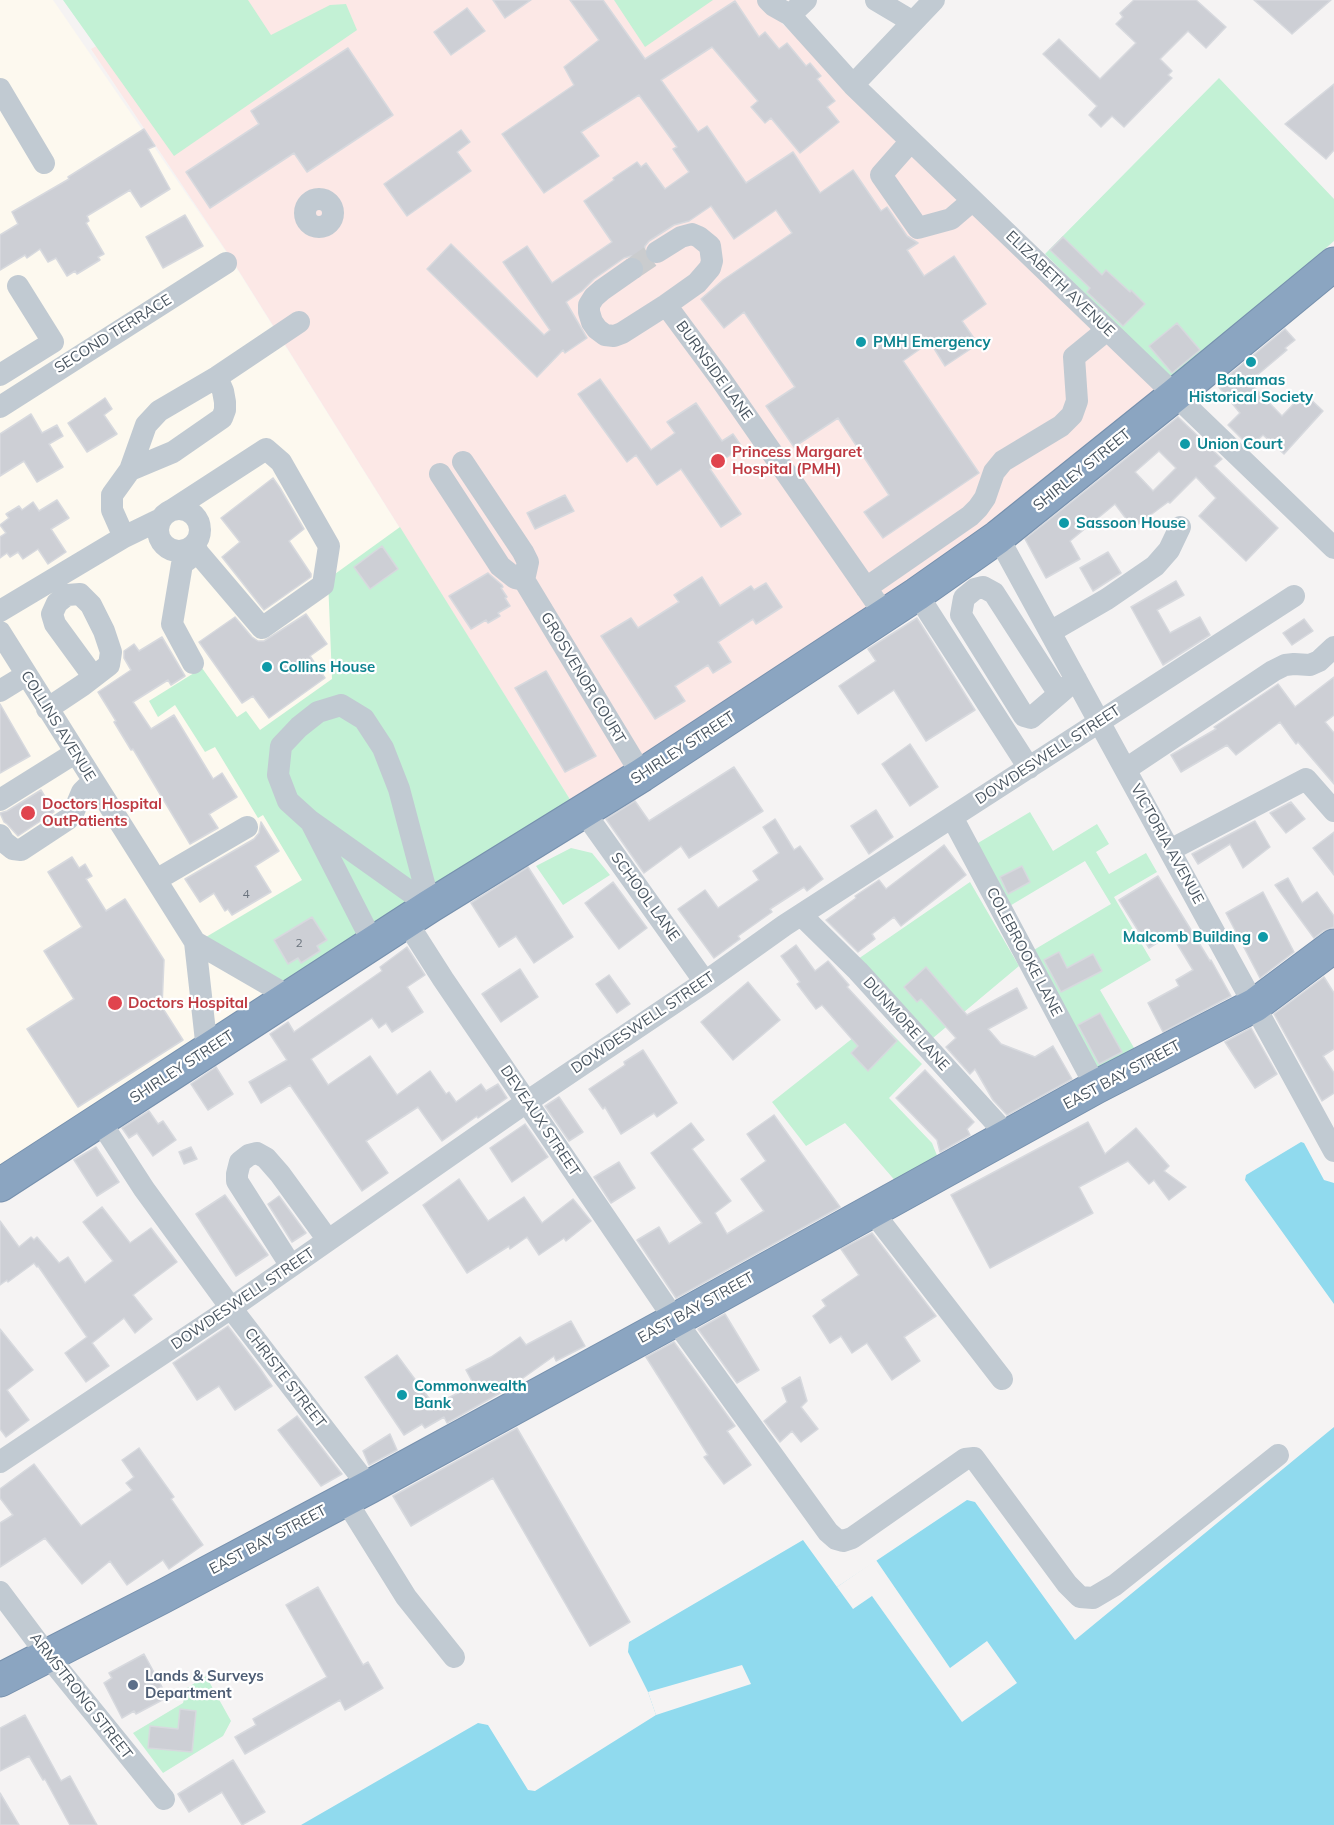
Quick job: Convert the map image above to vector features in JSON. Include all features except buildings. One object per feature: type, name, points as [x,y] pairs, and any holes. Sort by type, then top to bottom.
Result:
[{"type":"highway","name":"SHIRLEY STREET","points":[[0,1185],[418,914],[642,775],[917,594],[998,537],[1334,264]]},
{"type":"highway","name":"EAST BAY STREET","points":[[0,1680],[357,1493],[1096,1088],[1255,1005],[1334,946]]},
{"type":"street","points":[[876,0],[913,22]]},
{"type":"street","points":[[853,85],[934,0]]},
{"type":"street","name":"ELIZABETH AVENUE","points":[[784,5],[853,85],[1334,548]]},
{"type":"street","points":[[0,89],[44,163]]},
{"type":"street","points":[[911,141],[881,175],[918,228],[951,219],[972,201]]},
{"type":"street","points":[[632,270],[602,290],[589,305],[589,312],[597,329],[605,335],[614,336],[622,333],[666,305],[697,283],[707,273],[712,261],[710,246],[692,234],[681,237],[657,252]]},
{"type":"street","name":"SECOND TERRACE","points":[[3,398],[226,263]]},
{"type":"street","points":[[0,375],[53,342],[18,286]]},
{"type":"street","name":"BURNSIDE LANE","points":[[666,305],[720,378],[885,615]]},
{"type":"street","points":[[124,537],[112,510],[112,495],[130,470],[146,425],[159,411],[217,377],[299,322]]},
{"type":"street","points":[[866,588],[970,516],[985,498],[991,478],[998,466],[1061,426],[1072,415],[1077,401],[1074,357],[1107,330]]},
{"type":"street","points":[[130,470],[172,452],[222,418],[225,402],[217,377]]},
{"type":"street","points":[[0,611],[124,537],[166,515],[266,449],[281,462],[329,546],[323,585],[262,628],[195,550]]},
{"type":"street","points":[[440,474],[500,566],[516,578],[524,580],[528,562],[523,552],[463,462]]},
{"type":"street","points":[[166,515],[187,510],[198,519],[201,534],[195,550],[182,564],[172,624],[193,663]]},
{"type":"street","points":[[166,515],[158,534],[165,547],[179,552],[195,550]]},
{"type":"street","points":[[1050,632],[1107,599],[1155,566],[1169,550],[1180,527]]},
{"type":"street","name":"VICTORIA AVENUE","points":[[998,537],[1334,1151]]},
{"type":"street","name":"GROSVENOR COURT","points":[[524,580],[642,775]]},
{"type":"street","points":[[1059,694],[994,593],[983,587],[975,589],[964,598],[961,615],[1024,716],[1031,718],[1059,694],[1076,679]]},
{"type":"street","points":[[917,594],[1029,768]]},
{"type":"street","name":"DOWDESWELL STREET","points":[[0,1462],[231,1308],[528,1101],[801,915],[1294,596]]},
{"type":"street","points":[[1009,617],[1034,603]]},
{"type":"street","name":"COLLINS AVENUE","points":[[0,632],[195,942],[207,1050]]},
{"type":"street","points":[[1126,769],[1273,671],[1285,665],[1310,665],[1319,661],[1334,647]]},
{"type":"street","points":[[0,691],[26,675]]},
{"type":"street","points":[[47,709],[93,676]]},
{"type":"street","points":[[341,705],[364,719],[383,748],[399,789],[418,914],[288,801],[278,775],[280,746],[318,712],[341,705]]},
{"type":"street","points":[[0,800],[75,753]]},
{"type":"street","points":[[1170,850],[1306,778],[1334,811]]},
{"type":"street","points":[[0,835],[4,842],[13,849],[21,850],[68,819],[82,792],[93,781]]},
{"type":"street","name":"SCHOOL LANE","points":[[584,812],[705,982]]},
{"type":"street","name":"COLEBROOKE LANE","points":[[952,817],[1096,1088]]},
{"type":"street","points":[[309,820],[373,943]]},
{"type":"street","points":[[156,880],[247,827]]},
{"type":"street","name":"DEVEAUX STREET","points":[[418,914],[443,979],[675,1320],[828,1532],[836,1539],[843,1542],[852,1538],[965,1459],[974,1458],[1067,1584],[1080,1597],[1093,1598],[1114,1585],[1278,1455]]},
{"type":"street","name":"DUNMORE LANE","points":[[801,915],[858,971],[1008,1136]]},
{"type":"street","name":"COLLINS AVENUE","points":[[195,942],[290,997]]},
{"type":"street","name":"CHRISTE STREET","points":[[99,1121],[144,1189],[231,1308],[357,1493],[406,1597],[454,1657]]},
{"type":"street","points":[[291,1266],[237,1181],[240,1162],[249,1155],[257,1154],[266,1158],[328,1240]]},
{"type":"street","points":[[872,1211],[1002,1379]]},
{"type":"street","name":"ARMSTRONG STREET","points":[[0,1592],[48,1656],[164,1799]]},
{"type":"shaded area","points":[[0,0],[53,0],[227,253],[571,801],[0,1178]]},
{"type":"shaded area","name":"Princess Margaret Hospital (PMH)","points":[[180,0],[758,0],[1162,395],[935,574],[571,801],[227,252],[91,49]]},
{"type":"green space","points":[[63,0],[248,0],[271,35],[330,5],[346,4],[357,30],[174,156]]},
{"type":"green space","points":[[614,0],[713,0],[645,47]]},
{"type":"green space","points":[[1219,78],[1334,199],[1334,241],[1174,381],[1045,254]]},
{"type":"green space","points":[[400,527],[571,801],[288,988],[206,937],[302,880],[263,815],[258,818],[215,747],[205,752],[175,705],[158,717],[149,701],[202,668],[237,717],[246,711],[260,730],[332,679],[328,579]]},
{"type":"green space","points":[[1030,812],[1053,851],[1097,824],[1109,844],[1096,852],[1109,874],[1146,853],[1157,872],[1114,897],[1151,960],[1100,990],[1140,1058],[1100,1078],[1027,954],[1111,904],[1085,861],[1008,907],[973,846]]},
{"type":"green space","points":[[571,848],[592,853],[610,875],[563,905],[536,866]]},
{"type":"green space","points":[[970,882],[1019,966],[933,1038],[858,959]]},
{"type":"green space","points":[[877,1019],[922,1064],[889,1098],[932,1143],[938,1158],[898,1184],[845,1123],[806,1146],[772,1102]]},
{"type":"green space","points":[[206,1676],[231,1721],[223,1736],[163,1773],[133,1733],[183,1703],[187,1688]]},
{"type":"water","points":[[1301,1142],[1304,1143],[1324,1180],[1334,1183],[1334,1304],[1245,1180],[1246,1175]]},
{"type":"water","points":[[1334,1427],[1334,1825],[301,1825],[478,1723],[488,1725],[528,1790],[535,1791],[656,1715],[648,1692],[628,1652],[629,1642],[803,1540],[837,1587],[967,1500],[975,1502],[1075,1640]]},
{"type":"pier","points":[[876,1560],[950,1668],[987,1641],[1017,1683],[962,1722],[872,1596],[853,1609],[837,1587]]},
{"type":"pier","points":[[742,1665],[751,1684],[656,1715],[648,1692]]},
{"type":"tunnel","points":[[632,269],[657,252]]},
{"type":"place","name":"PMH Emergency","points":[[861,342]]},
{"type":"place","name":"Bahamas Historical Society","points":[[1251,362]]},
{"type":"place","name":"Union Court","points":[[1185,444]]},
{"type":"place","name":"Princess Margaret Hospital (PMH)","points":[[718,461]]},
{"type":"place","name":"Sassoon House","points":[[1064,523]]},
{"type":"place","name":"Collins House","points":[[267,667]]},
{"type":"place","name":"Doctors Hospital OutPatients","points":[[28,813]]},
{"type":"place","name":"Malcomb Building","points":[[1263,937]]},
{"type":"place","name":"Doctors Hospital","points":[[115,1003]]},
{"type":"place","name":"Commonwealth Bank","points":[[402,1395]]},
{"type":"place","name":"Lands & Surveys Department","points":[[133,1685]]}]
